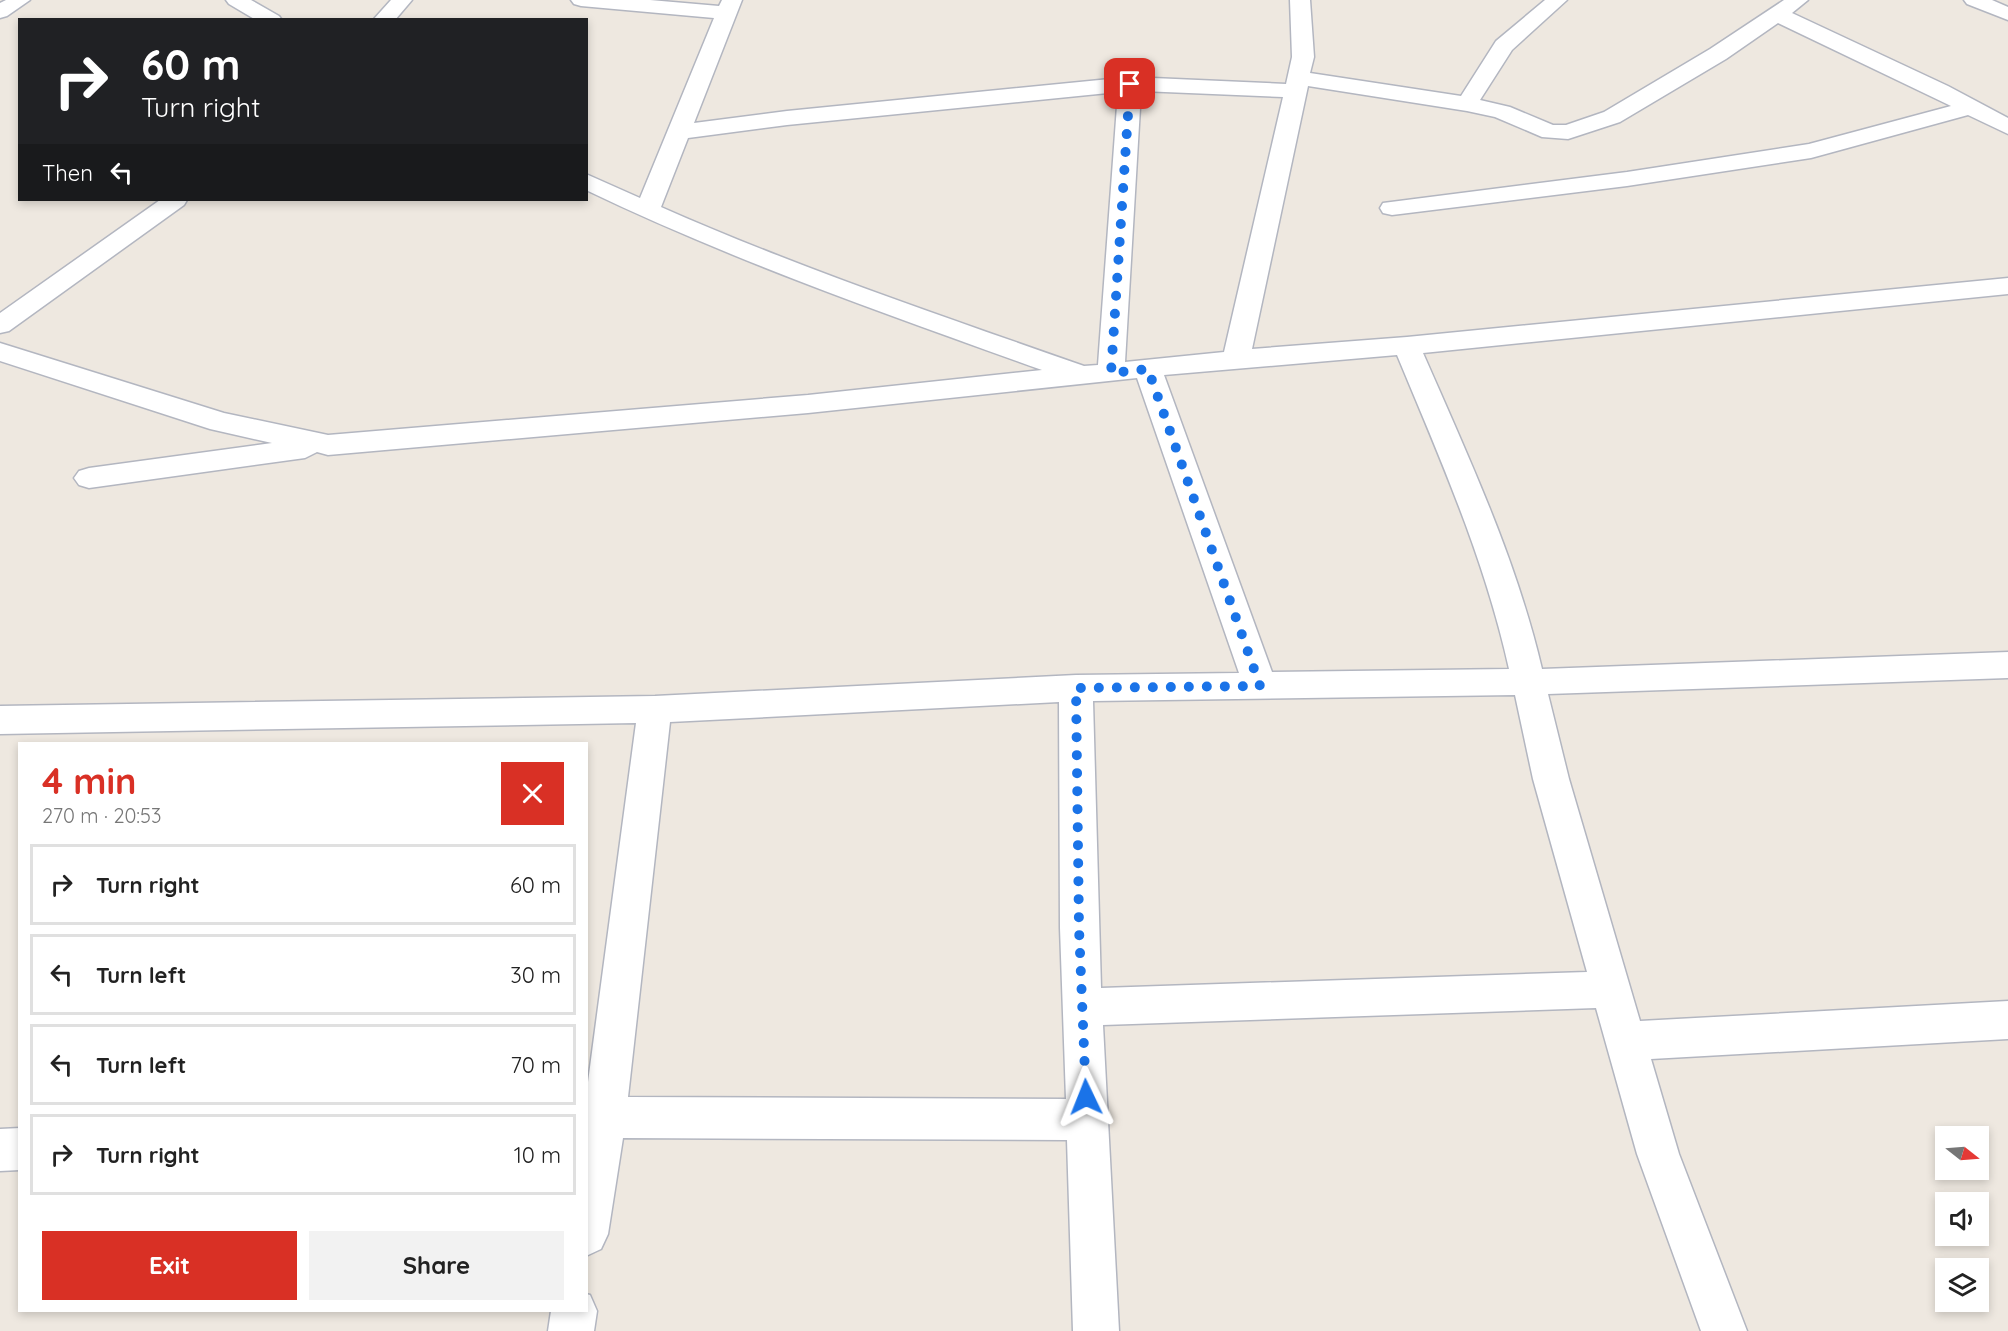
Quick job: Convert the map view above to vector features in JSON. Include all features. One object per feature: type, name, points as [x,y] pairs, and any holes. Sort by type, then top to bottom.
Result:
[{"type":"street","points":[[0,12],[20,0]]},
{"type":"street","points":[[236,0],[268,18]]},
{"type":"street","points":[[384,18],[402,0]]},
{"type":"street","points":[[581,0],[729,7],[647,211]]},
{"type":"street","points":[[1236,359],[1303,57],[1300,0]]},
{"type":"street","points":[[1467,104],[1504,46],[1557,0]]},
{"type":"street","points":[[679,132],[787,118],[1130,84],[1296,84],[1467,104],[1502,112],[1555,133],[1584,128],[1612,117],[1718,54],[1798,0]]},
{"type":"street","points":[[1974,0],[2008,14]]},
{"type":"street","points":[[1777,14],[1972,107],[2008,128]]},
{"type":"street","points":[[1111,373],[1130,84]]},
{"type":"street","points":[[1392,208],[1627,179],[1800,153],[1972,107]]},
{"type":"street","points":[[588,182],[647,211],[744,253],[1083,376]]},
{"type":"street","points":[[0,325],[174,201]]},
{"type":"street","points":[[88,478],[328,445],[808,404],[1236,359],[1407,346],[2008,286]]},
{"type":"street","points":[[1407,346],[1496,563],[1515,623],[1551,779],[1658,1154],[1724,1331]]},
{"type":"street","points":[[0,352],[220,422],[328,445]]},
{"type":"street","points":[[1148,369],[1260,686]]},
{"type":"street","points":[[0,720],[655,709],[1076,688],[1530,682],[2008,665]]},
{"type":"street","points":[[1076,688],[1079,928],[1096,1331]]},
{"type":"street","points":[[588,1210],[596,1116],[655,709]]},
{"type":"street","points":[[1083,1007],[1611,989]]},
{"type":"street","points":[[1625,1041],[2008,1020]]},
{"type":"street","points":[[596,1116],[1087,1120]]},
{"type":"street","points":[[0,1150],[18,1149]]},
{"type":"street","points":[[571,1331],[574,1312]]},
{"type":"route","points":[[1086,1097],[1079,928],[1076,688],[1260,686],[1148,369],[1111,373],[1130,84]]}]
